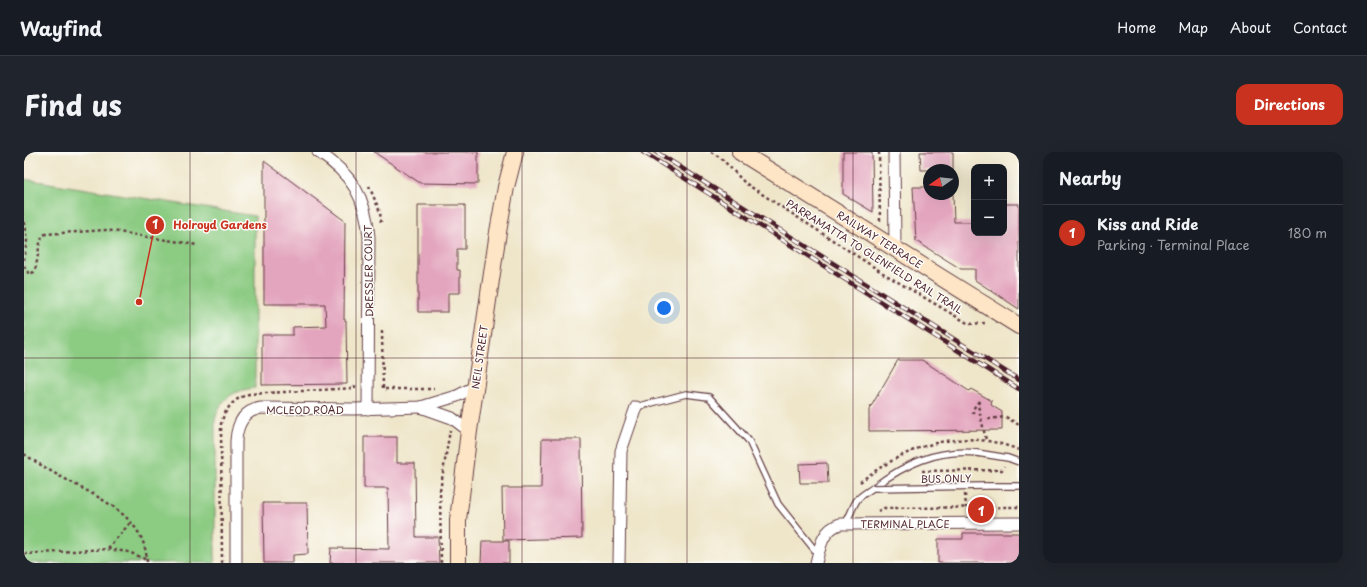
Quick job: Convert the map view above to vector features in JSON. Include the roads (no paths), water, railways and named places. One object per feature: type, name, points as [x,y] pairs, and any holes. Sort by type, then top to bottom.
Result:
[{"type":"main road","name":"NEIL STREET","points":[[458,563],[458,520],[469,431],[499,225],[506,187],[516,152]]},
{"type":"main road","name":"RAILWAY TERRACE","points":[[740,152],[1019,326]]},
{"type":"street","name":"DRESSLER COURT","points":[[318,152],[343,171],[359,194],[366,214],[369,238],[368,409]]},
{"type":"street","points":[[894,152],[895,248]]},
{"type":"street","name":"MCLEOD ROAD","points":[[236,563],[236,432],[243,417],[253,410],[261,408],[368,409],[421,407],[456,396],[476,386]]},
{"type":"street","name":"MCLEOD ROAD","points":[[421,407],[452,418],[469,431]]},
{"type":"street","points":[[619,563],[621,451],[636,407]]},
{"type":"street","name":"TERMINAL PLACE","points":[[817,559],[824,536],[828,530],[832,526],[846,522],[1019,523]]},
{"type":"lane","points":[[636,407],[686,394],[709,397],[749,440],[778,504],[817,559]]},
{"type":"lane","name":"BUS ONLY","points":[[846,522],[857,500],[905,466],[935,455],[972,453],[1008,458],[1019,462]]},
{"type":"lane","name":"BUS ONLY","points":[[873,488],[1019,486]]},
{"type":"railway","points":[[643,152],[1019,389]]},
{"type":"railway","points":[[656,152],[1019,380]]},
{"type":"place","name":"Holroyd Gardens","points":[[139,302]]},
{"type":"place","name":"Kiss and Ride","points":[[981,510]]}]
